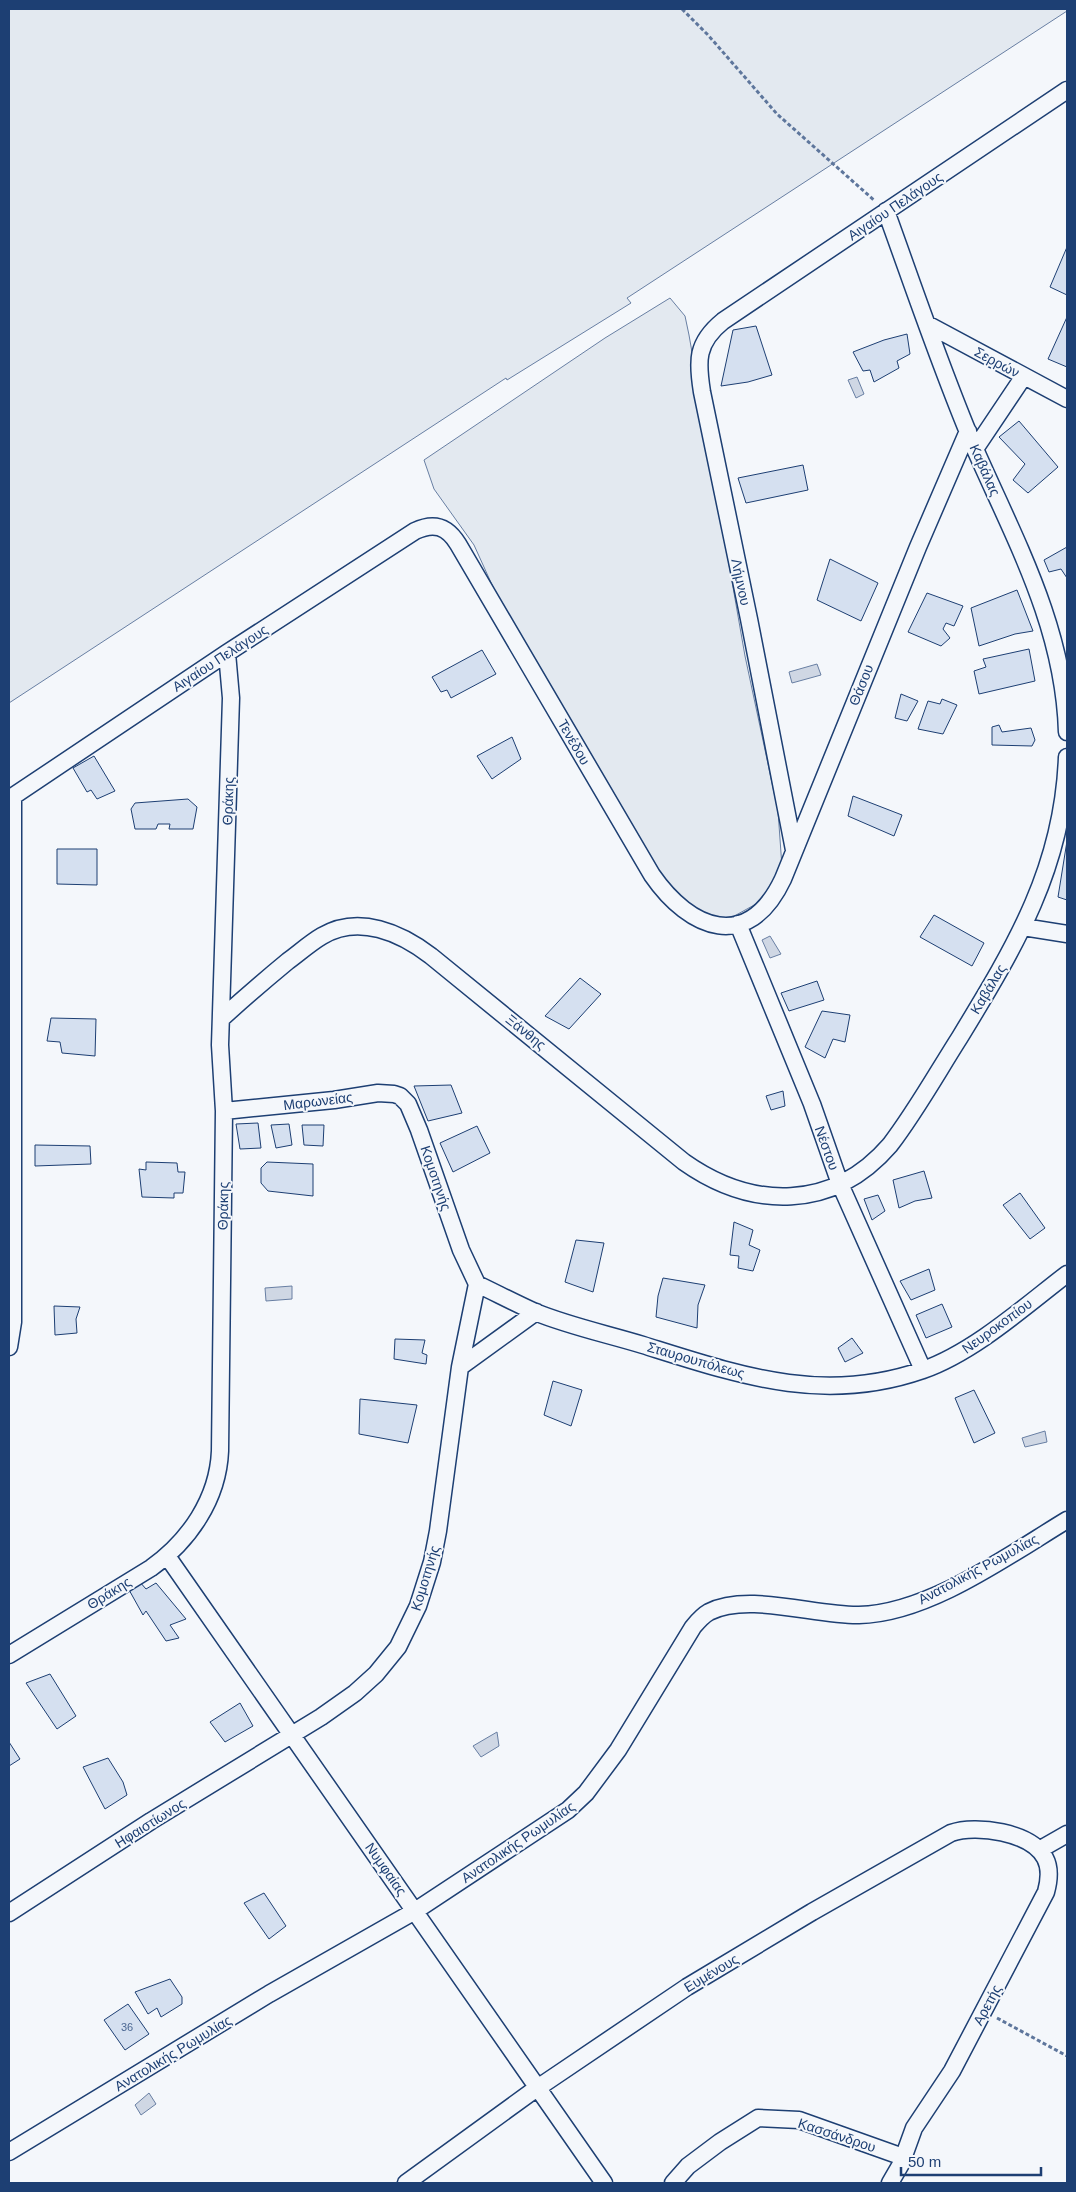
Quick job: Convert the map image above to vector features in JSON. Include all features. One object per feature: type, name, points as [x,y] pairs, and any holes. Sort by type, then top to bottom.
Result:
[{"type":"street","name":"Αιγαίου Πελάγους","points":[[723,321],[1067,90]]},
{"type":"street","name":"Καβάλας","points":[[886,211],[926,324],[968,431],[1029,567],[1051,626],[1062,679],[1067,732]]},
{"type":"street","name":"Λήμνου","points":[[723,321],[709,334],[702,344],[698,367],[699,378],[794,850]]},
{"type":"street","name":"Σερρών","points":[[926,324],[1067,400]]},
{"type":"street","points":[[976,449],[1024,376]]},
{"type":"street","name":"Θάσου","points":[[738,924],[753,918],[769,904],[783,879],[918,548],[968,431]]},
{"type":"street","name":"Αιγαίου Πελάγους","points":[[11,798],[227,653],[415,531],[427,526],[436,525]]},
{"type":"street","name":"Τενέδου","points":[[436,525],[448,531],[458,544],[662,889],[678,906],[697,919],[718,925],[738,924]]},
{"type":"street","name":"Θράκης","points":[[9,1655],[151,1568],[167,1556],[188,1533],[200,1515],[211,1493],[220,1464],[224,1111],[220,1044],[230,698],[227,653]]},
{"type":"street","name":"Καβάλας","points":[[840,1184],[867,1168],[895,1138],[991,986],[1023,927],[1037,897],[1056,838],[1064,795],[1067,757]]},
{"type":"street","points":[[9,1347],[13,1322],[11,798]]},
{"type":"street","name":"Νέστου","points":[[738,924],[812,1104],[840,1184],[923,1370]]},
{"type":"street","points":[[1023,927],[1067,934]]},
{"type":"street","name":"Ξάνθης","points":[[221,1018],[282,966],[322,936],[350,928],[380,929],[407,939],[432,956],[684,1162],[709,1178],[748,1192],[774,1196],[808,1194],[840,1184]]},
{"type":"street","name":"Μαρωνείας","points":[[224,1111],[334,1100],[378,1093],[400,1096],[408,1104]]},
{"type":"street","name":"Κομοτηνής","points":[[292,1735],[343,1702],[371,1678],[398,1647],[410,1626],[428,1578],[438,1531],[460,1367],[476,1284],[461,1250],[408,1104]]},
{"type":"street","name":"Νευροκοπίου","points":[[923,1370],[969,1347],[1067,1274]]},
{"type":"street","name":"Σταυρουπόλεως","points":[[476,1284],[536,1312],[744,1375],[786,1383],[835,1387],[889,1380],[923,1370]]},
{"type":"street","points":[[460,1367],[536,1312]]},
{"type":"street","name":"Ανατολικής Ρωμυλίας","points":[[9,2151],[269,1994],[414,1911],[557,1819],[576,1803],[597,1780],[618,1750],[693,1627],[709,1612],[725,1606],[746,1604],[858,1615],[896,1610],[917,1603],[963,1581],[1067,1520]]},
{"type":"street","name":"Νυμφαίας","points":[[167,1556],[604,2183]]},
{"type":"street","name":"Ηφαιστίωνος","points":[[9,1913],[151,1821],[292,1735]]},
{"type":"street","name":"Ευμένους","points":[[406,2183],[538,2088],[687,1987],[941,1837],[963,1829],[983,1828],[1021,1840],[1039,1850]]},
{"type":"street","points":[[1039,1850],[1067,1834]]},
{"type":"street","name":"Αρετής","points":[[890,2183],[914,2128],[947,2078],[1046,1892],[1049,1870],[1044,1856],[1039,1850]]},
{"type":"street","name":"Κασσάνδρου","points":[[673,2183],[688,2166],[720,2142],[758,2118],[799,2120],[903,2156]]},
{"type":"path","points":[[682,9],[708,35],[777,114],[886,211]]},
{"type":"path","points":[[984,2011],[1067,2056]]},
{"type":"shaded area","points":[[9,9],[1067,9],[1067,11],[627,298],[631,303],[507,380],[506,378],[9,703]]},
{"type":"shaded area","points":[[670,298],[685,316],[689,335],[745,656],[778,811],[782,867],[775,883],[756,904],[727,920],[705,917],[668,892],[498,598],[474,545],[434,489],[424,460],[605,338]]},
{"type":"shaded area","points":[[857,377],[864,394],[856,398],[848,380]]},
{"type":"shaded area","points":[[817,664],[821,675],[792,683],[789,672]]},
{"type":"shaded area","points":[[770,936],[781,954],[770,958],[762,940]]},
{"type":"shaded area","points":[[292,1286],[292,1299],[266,1301],[265,1288]]},
{"type":"shaded area","points":[[1045,1431],[1047,1442],[1025,1447],[1022,1438]]},
{"type":"shaded area","points":[[497,1732],[499,1746],[481,1757],[473,1746]]},
{"type":"shaded area","points":[[149,2093],[156,2104],[141,2115],[135,2105]]},
{"type":"building","points":[[1067,247],[1067,295],[1050,287]]},
{"type":"building","points":[[1067,317],[1067,367],[1048,359]]},
{"type":"building","points":[[756,326],[772,375],[748,382],[721,386],[733,330]]},
{"type":"building","points":[[907,334],[910,354],[897,361],[899,368],[874,382],[870,370],[863,371],[853,352],[884,340]]},
{"type":"building","points":[[1019,421],[1058,467],[1028,493],[1013,480],[1025,464],[999,437]]},
{"type":"building","points":[[803,465],[808,490],[746,503],[738,478]]},
{"type":"building","points":[[1067,547],[1067,578],[1061,569],[1049,572],[1044,560]]},
{"type":"building","points":[[830,559],[878,583],[861,621],[817,600]]},
{"type":"building","points":[[1017,590],[1033,631],[1015,634],[979,646],[971,608]]},
{"type":"building","points":[[927,593],[963,606],[954,626],[946,623],[943,629],[950,638],[941,646],[908,632]]},
{"type":"building","points":[[1029,649],[1035,681],[979,694],[974,671],[986,667],[983,659]]},
{"type":"building","points":[[482,650],[496,674],[451,698],[447,690],[441,692],[432,677]]},
{"type":"building","points":[[901,694],[918,701],[907,721],[895,718]]},
{"type":"building","points":[[942,699],[957,705],[943,734],[918,729],[928,701],[940,704]]},
{"type":"building","points":[[999,725],[1002,732],[1031,728],[1035,740],[1032,746],[992,745],[992,727]]},
{"type":"building","points":[[512,737],[521,759],[492,779],[477,756]]},
{"type":"building","points":[[94,756],[115,791],[97,799],[91,790],[87,792],[73,768]]},
{"type":"building","points":[[853,796],[902,815],[894,836],[848,816]]},
{"type":"building","points":[[188,799],[197,807],[193,829],[169,829],[170,824],[158,824],[156,829],[135,829],[131,809],[135,803]]},
{"type":"building","points":[[1067,841],[1067,900],[1058,897]]},
{"type":"building","points":[[57,849],[97,849],[97,885],[57,884]]},
{"type":"building","points":[[934,915],[984,943],[972,966],[920,937]]},
{"type":"building","points":[[580,978],[601,994],[569,1029],[545,1016]]},
{"type":"building","points":[[817,981],[824,1000],[789,1011],[781,993]]},
{"type":"building","points":[[822,1011],[850,1015],[845,1042],[833,1039],[825,1058],[805,1047]]},
{"type":"building","points":[[51,1018],[96,1019],[95,1056],[62,1053],[60,1042],[47,1041]]},
{"type":"building","points":[[451,1085],[462,1113],[428,1121],[414,1086]]},
{"type":"building","points":[[783,1091],[785,1106],[771,1110],[766,1096]]},
{"type":"building","points":[[258,1123],[261,1148],[240,1149],[236,1124]]},
{"type":"building","points":[[289,1124],[292,1145],[276,1148],[271,1125]]},
{"type":"building","points":[[302,1125],[324,1125],[323,1146],[304,1145]]},
{"type":"building","points":[[477,1126],[490,1153],[453,1172],[440,1143]]},
{"type":"building","points":[[35,1145],[90,1146],[91,1164],[35,1166]]},
{"type":"building","points":[[146,1162],[177,1163],[178,1172],[185,1172],[183,1193],[174,1193],[174,1198],[142,1197],[139,1169],[146,1170]]},
{"type":"building","points":[[267,1162],[313,1164],[313,1196],[268,1191],[261,1183],[261,1168]]},
{"type":"building","points":[[924,1171],[932,1198],[915,1201],[899,1208],[893,1180]]},
{"type":"building","points":[[1020,1193],[1045,1228],[1030,1239],[1003,1205]]},
{"type":"building","points":[[878,1195],[885,1211],[872,1220],[864,1199]]},
{"type":"building","points":[[734,1222],[753,1230],[749,1245],[760,1250],[753,1271],[738,1268],[739,1256],[730,1255]]},
{"type":"building","points":[[576,1240],[604,1243],[593,1292],[565,1282]]},
{"type":"building","points":[[929,1269],[935,1290],[911,1300],[900,1281]]},
{"type":"building","points":[[663,1278],[705,1285],[698,1305],[697,1328],[656,1317],[658,1296]]},
{"type":"building","points":[[942,1304],[952,1327],[926,1338],[916,1315]]},
{"type":"building","points":[[54,1306],[80,1307],[76,1319],[77,1333],[55,1335]]},
{"type":"building","points":[[852,1338],[863,1353],[845,1362],[838,1348]]},
{"type":"building","points":[[395,1339],[425,1340],[422,1353],[427,1355],[426,1364],[394,1359]]},
{"type":"building","points":[[553,1381],[582,1390],[571,1426],[544,1415]]},
{"type":"building","points":[[974,1390],[995,1433],[974,1443],[955,1398]]},
{"type":"building","points":[[360,1399],[417,1405],[408,1443],[359,1434]]},
{"type":"building","points":[[139,1581],[146,1589],[156,1583],[186,1619],[170,1625],[179,1638],[166,1641],[146,1611],[143,1615],[128,1588]]},
{"type":"building","points":[[50,1674],[76,1716],[57,1729],[26,1683]]},
{"type":"building","points":[[240,1703],[253,1726],[225,1742],[210,1722]]},
{"type":"building","points":[[9,1742],[20,1759],[9,1766]]},
{"type":"building","points":[[108,1758],[123,1782],[127,1795],[105,1809],[83,1767]]},
{"type":"building","points":[[264,1893],[286,1926],[269,1939],[244,1903]]},
{"type":"building","points":[[170,1979],[182,1997],[182,2004],[161,2017],[157,2008],[148,2014],[135,1992]]},
{"type":"building","points":[[128,2004],[149,2034],[125,2050],[104,2020]]}]
